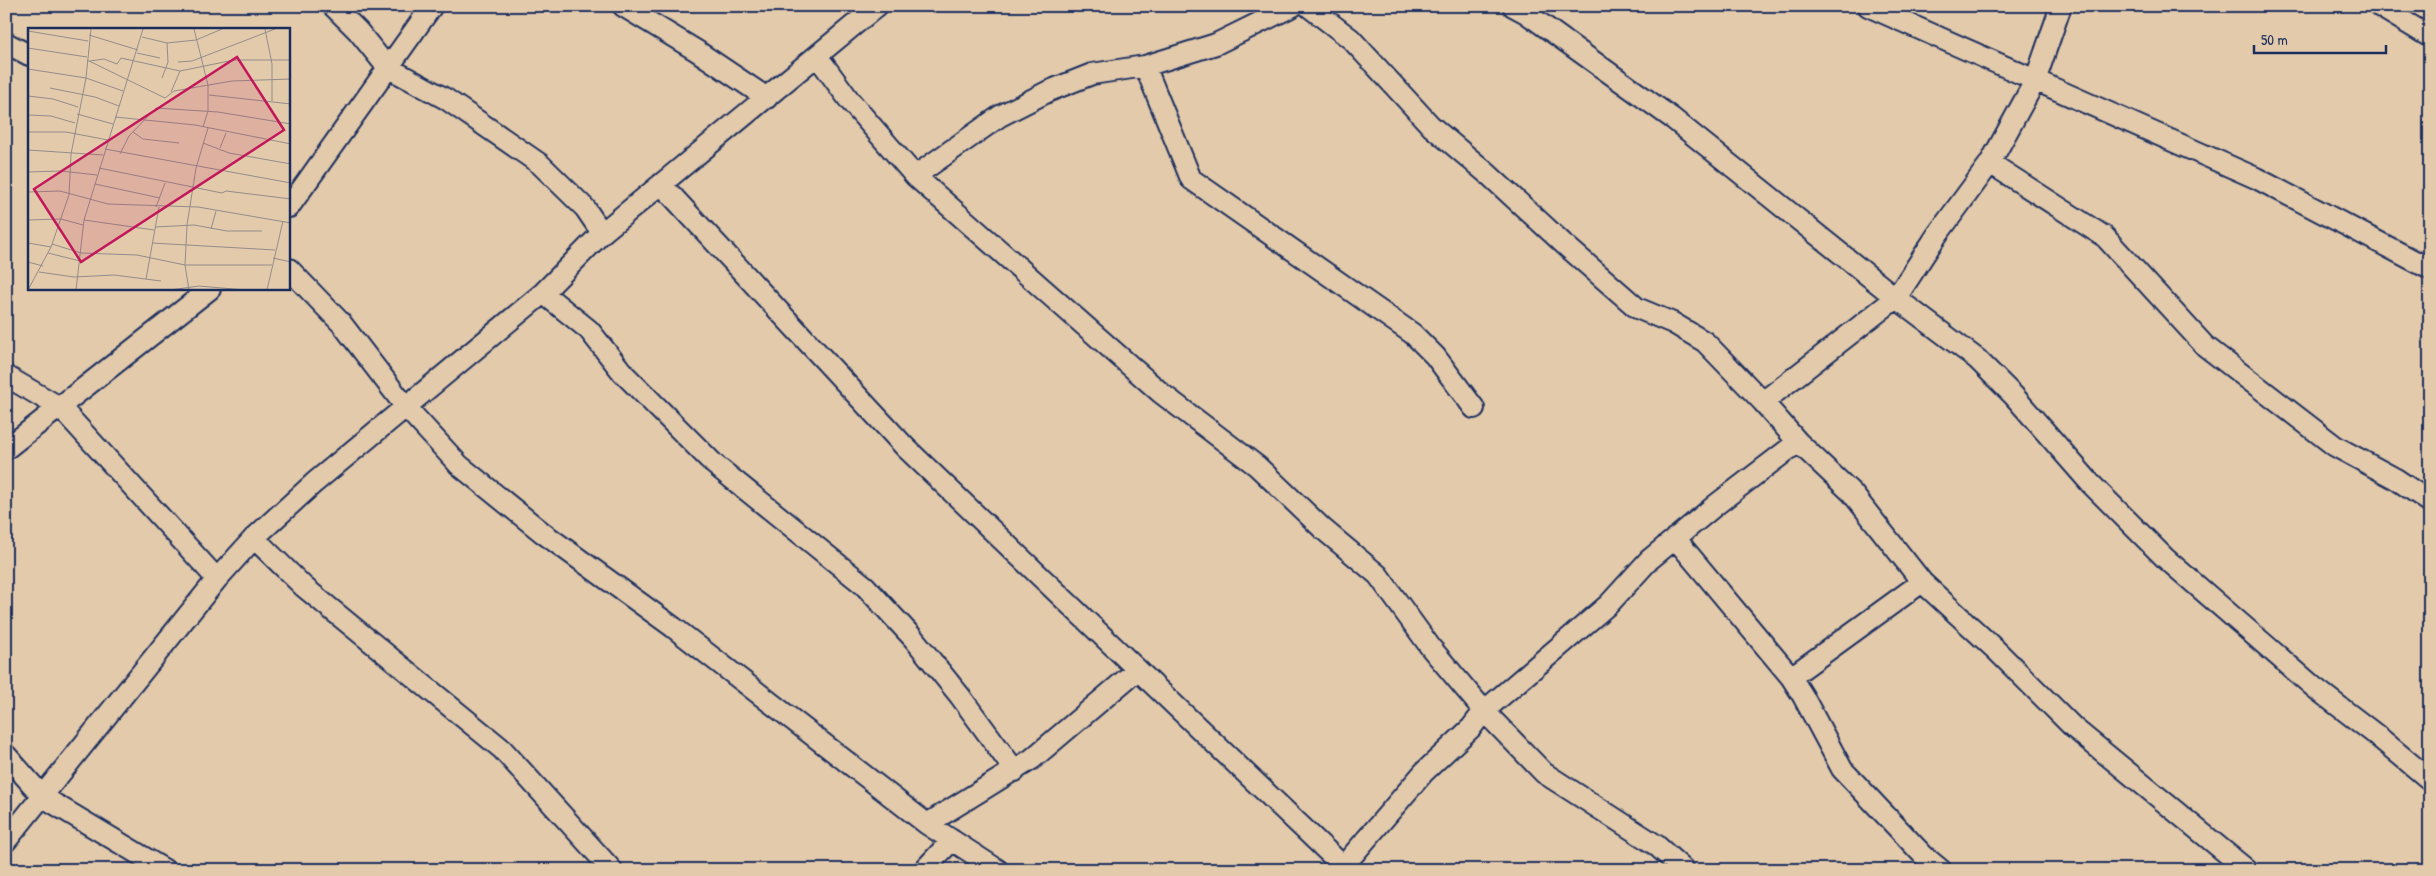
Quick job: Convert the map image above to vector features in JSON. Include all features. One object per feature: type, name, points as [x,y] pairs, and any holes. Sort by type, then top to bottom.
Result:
[{"type":"street","points":[[333,6],[358,31],[387,67],[446,98],[540,164],[585,208],[602,233]]},
{"type":"street","points":[[290,206],[432,6]]},
{"type":"street","points":[[623,6],[697,51],[767,98]]},
{"type":"street","points":[[6,841],[217,579],[254,538],[405,406],[542,292],[602,233],[877,6]]},
{"type":"street","points":[[915,176],[1000,116],[1049,91],[1092,74],[1145,66],[1216,44],[1294,6]]},
{"type":"street","points":[[1308,6],[1350,39],[1431,126],[1489,175],[1579,258],[1637,308],[1673,323],[1705,342],[1763,402],[1798,442],[1852,493],[1922,582],[1997,651],[2074,728],[2247,870]]},
{"type":"street","points":[[1513,6],[1526,13],[1672,118],[1896,298],[1977,359],[2014,396],[2091,484],[2165,558],[2315,688],[2375,734],[2430,780]]},
{"type":"street","points":[[1868,6],[2256,178],[2430,269]]},
{"type":"street","points":[[1763,402],[1896,298],[1937,235],[1990,164],[2035,81],[2061,6]]},
{"type":"street","points":[[2379,6],[2430,38]]},
{"type":"street","points":[[6,42],[28,54]]},
{"type":"street","points":[[818,56],[850,102],[915,176],[1161,394],[1257,466],[1323,529],[1378,575],[1431,648],[1484,712],[1544,772],[1656,845],[1684,870]]},
{"type":"street","points":[[1145,66],[1191,179],[1413,334],[1435,356],[1474,408]]},
{"type":"street","points":[[1990,164],[2105,237],[2205,346],[2335,446],[2396,479],[2430,502]]},
{"type":"street","points":[[661,184],[905,447],[1137,670],[1168,697],[1343,868],[1424,772],[1471,728],[1484,712],[1609,604],[1649,560],[1798,442]]},
{"type":"street","points":[[290,270],[342,324],[405,406],[459,465],[543,533],[673,627],[927,824],[998,870]]},
{"type":"street","points":[[6,450],[62,408],[209,290]]},
{"type":"street","points":[[542,292],[589,330],[623,373],[714,464],[865,586],[914,639],[960,696],[1015,770]]},
{"type":"street","points":[[6,376],[62,408],[217,579]]},
{"type":"street","points":[[254,538],[304,587],[502,748],[612,870]]},
{"type":"street","points":[[1675,538],[1791,677],[1842,769],[1924,856],[1941,870]]},
{"type":"street","points":[[1791,677],[1922,582]]},
{"type":"street","points":[[927,824],[1015,770],[1137,670]]},
{"type":"street","points":[[6,755],[43,797],[165,870]]},
{"type":"street","points":[[924,870],[952,840]]}]
